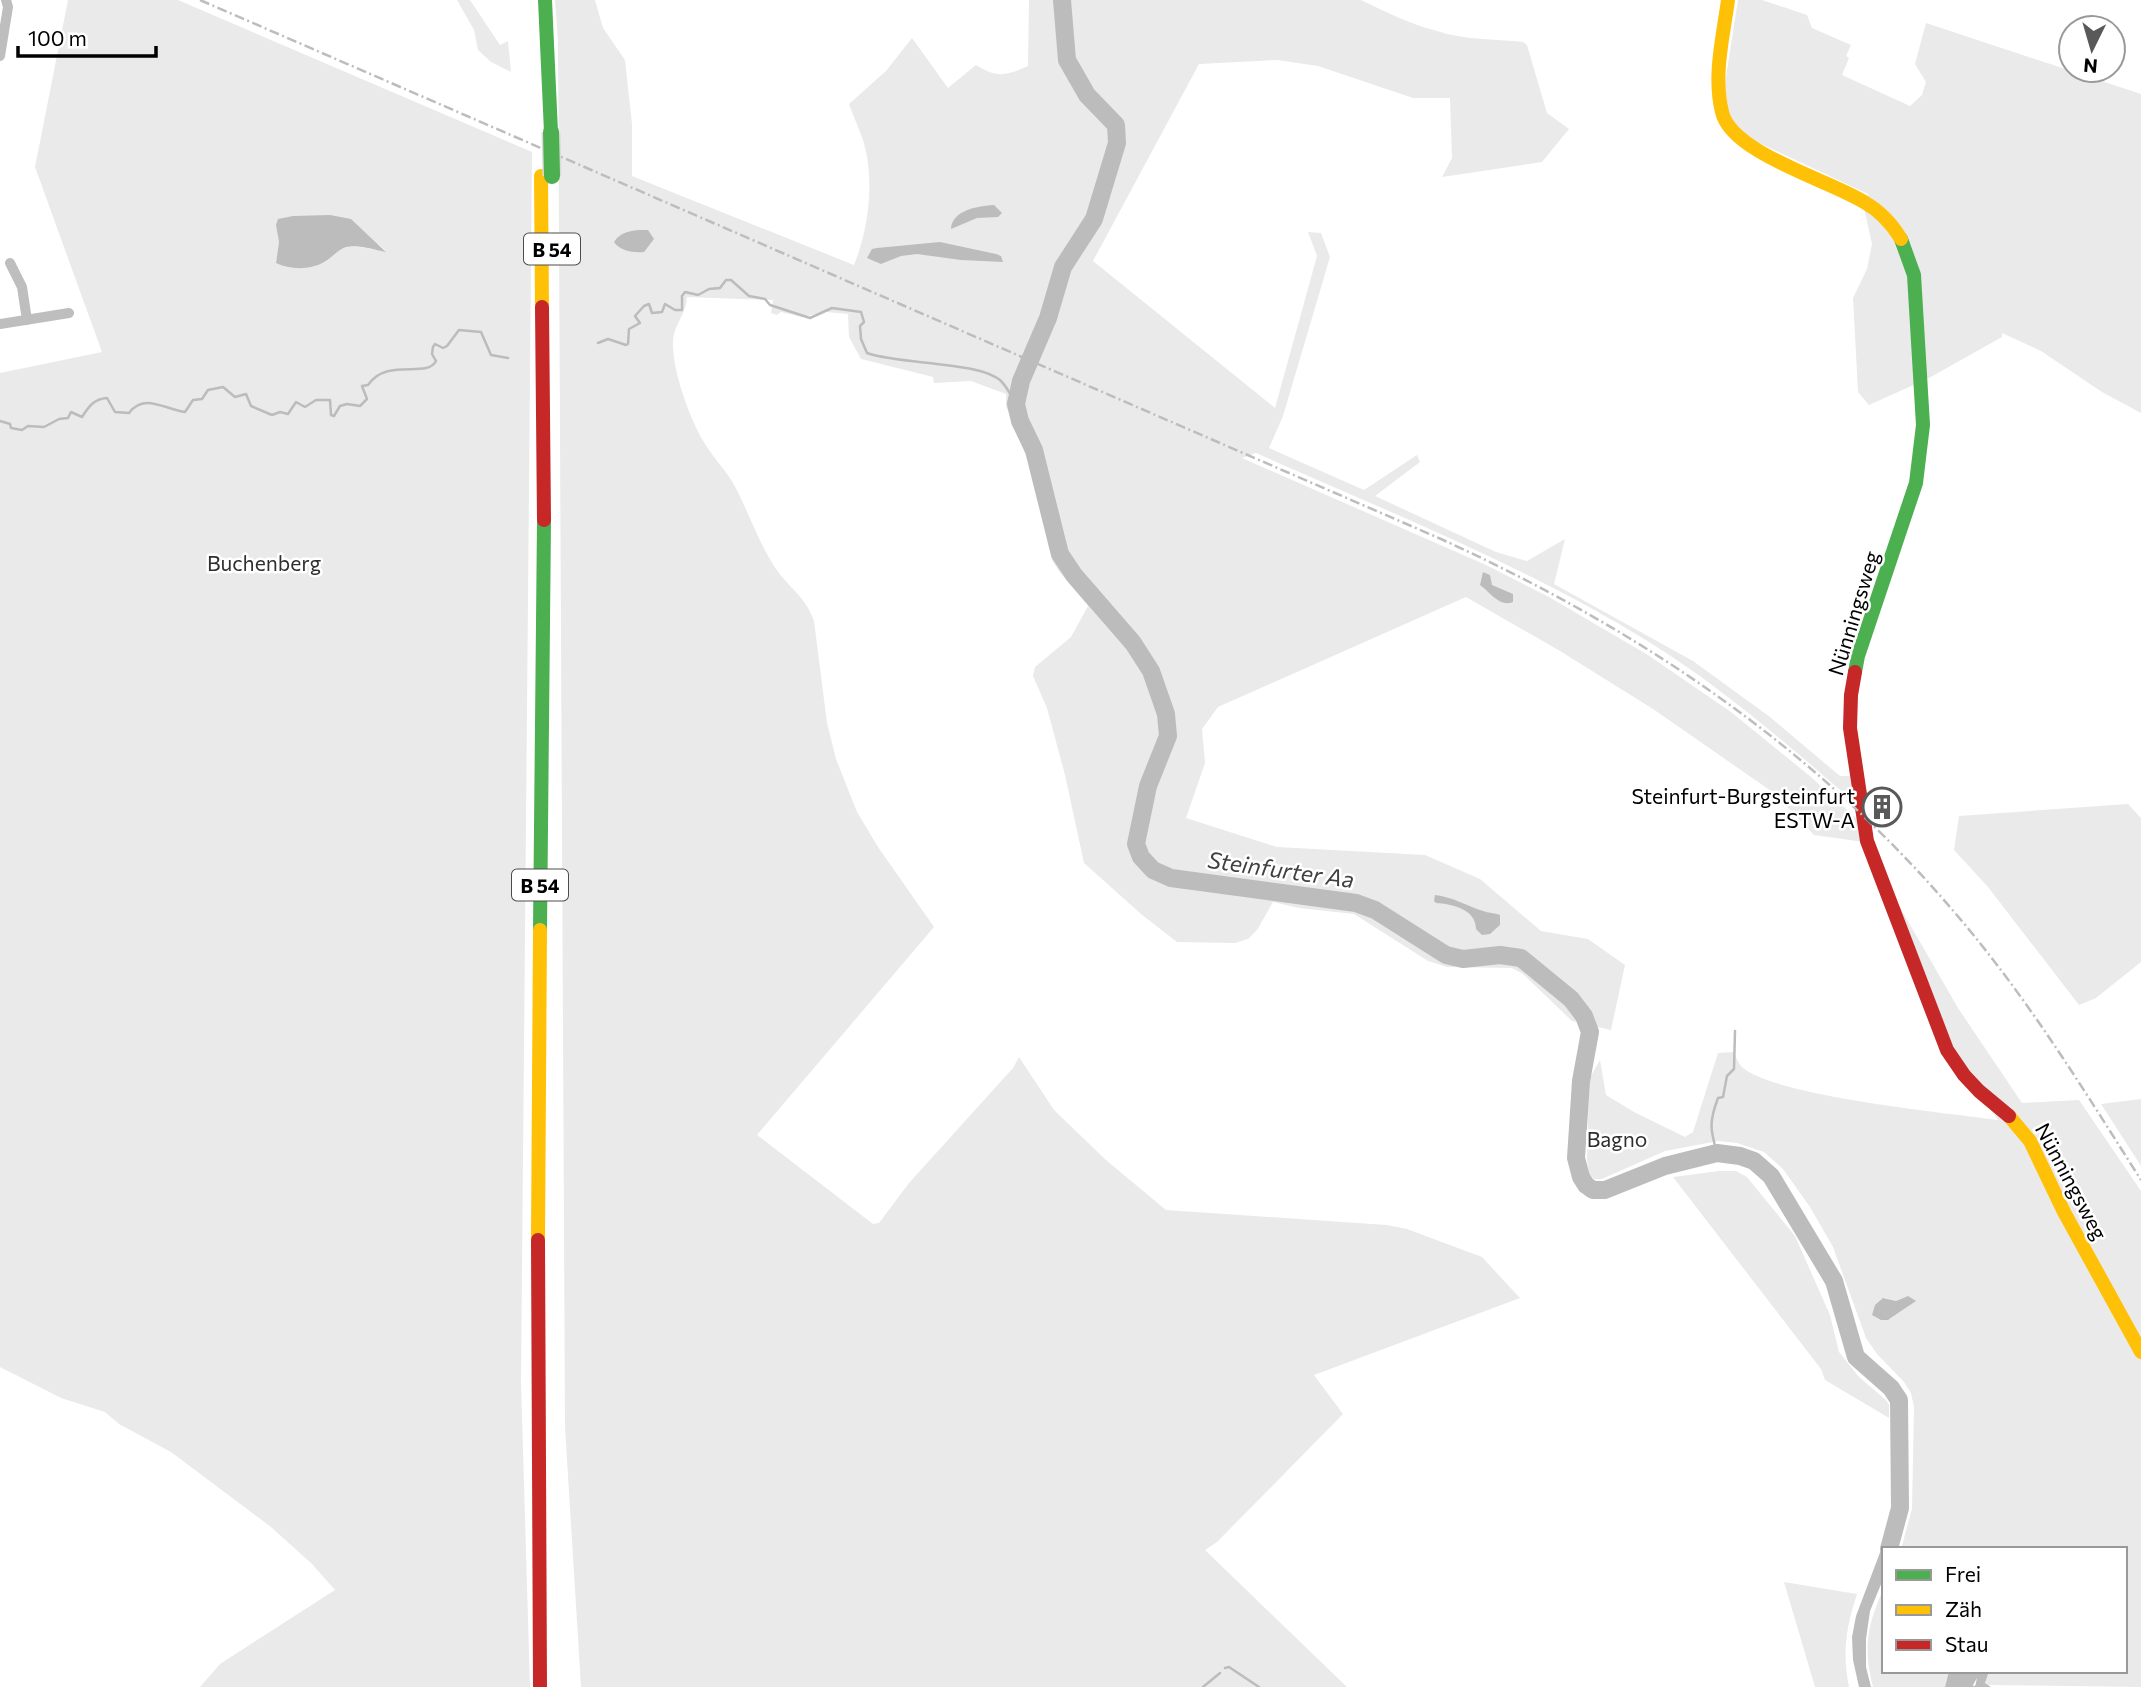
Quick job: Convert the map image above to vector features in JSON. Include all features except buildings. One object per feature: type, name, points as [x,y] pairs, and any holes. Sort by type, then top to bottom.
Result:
[{"type":"main road","name":"B 54","points":[[536,0],[545,132]]},
{"type":"main road","name":"B 54","points":[[545,0],[553,575],[542,1592],[549,1687]]},
{"type":"main road","name":"Nünningsweg","points":[[1728,0],[1717,82],[1722,115],[1731,133],[1750,147],[1877,210],[1900,238],[1914,275],[1923,403],[1920,463],[1908,509],[1865,631],[1851,695],[1852,747],[1867,841],[1947,1051],[1964,1075],[1979,1091],[2005,1111],[2031,1141],[2064,1212],[2141,1352]]},
{"type":"main road","name":"B 54","points":[[540,1687],[543,1630]]},
{"type":"street","points":[[0,55],[8,7],[6,0]]},
{"type":"street","points":[[10,263],[22,287],[27,320]]},
{"type":"street","points":[[0,324],[69,313]]},
{"type":"green space","name":"Buchenberg","points":[[68,0],[178,0],[532,152],[521,1382],[530,1687],[200,1687],[220,1664],[335,1590],[312,1564],[271,1527],[171,1452],[119,1424],[105,1412],[61,1398],[0,1367],[0,373],[102,352],[35,167]],"holes":[[[354,223],[386,251],[348,247],[326,261],[276,263],[279,242]]]},
{"type":"green space","points":[[457,0],[470,0],[500,45],[508,41],[511,72],[491,62],[478,50],[474,30]]},
{"type":"green space","points":[[555,0],[595,0],[603,28],[625,60],[632,124],[632,176],[854,265],[867,219],[869,171],[863,140],[849,104],[886,71],[912,38],[948,88],[976,65],[996,74],[1014,72],[1028,66],[1029,0],[1361,0],[1408,21],[1447,34],[1523,42],[1527,45],[1547,113],[1569,129],[1542,162],[1442,177],[1452,158],[1450,98],[1413,98],[1318,66],[1277,60],[1199,64],[1093,261],[1275,408],[1317,256],[1308,232],[1321,233],[1330,257],[1283,416],[1269,448],[1364,490],[1417,455],[1420,462],[1375,496],[1496,552],[1527,561],[1565,539],[1554,584],[1693,661],[1770,717],[1840,776],[1850,776],[1854,802],[1805,759],[1703,678],[1649,642],[1554,588],[1456,541],[1256,453],[1242,458],[1486,565],[1549,597],[1648,655],[1731,712],[1811,777],[1858,820],[1864,842],[1814,835],[1774,793],[1653,709],[1466,597],[1218,707],[1202,729],[1205,763],[1186,818],[1277,847],[1425,855],[1480,879],[1541,931],[1588,939],[1625,965],[1611,1030],[1572,1021],[1523,974],[1512,968],[1447,967],[1428,961],[1354,914],[1299,908],[1273,902],[1257,930],[1248,939],[1235,943],[1177,942],[1084,863],[1047,708],[1033,676],[1035,667],[1071,637],[1088,606],[1052,560],[1026,456],[1006,406],[1006,394],[971,381],[934,383],[933,377],[861,359],[849,337],[848,314],[826,312],[802,317],[781,312],[777,315],[771,313],[773,300],[687,297],[673,339],[679,382],[697,430],[733,483],[771,561],[800,596],[814,621],[827,723],[836,759],[857,812],[934,927],[757,1135],[873,1224],[879,1223],[909,1183],[1013,1068],[1019,1057],[1054,1110],[1106,1160],[1166,1210],[1387,1225],[1407,1229],[1482,1257],[1520,1298],[1314,1375],[1343,1414],[1217,1542],[1205,1550],[1347,1687],[581,1687],[565,1427],[558,41]]},
{"type":"green space","points":[[1738,0],[1762,0],[1807,15],[1812,28],[1851,45],[1842,75],[1910,106],[1922,95],[1926,82],[1915,64],[1926,23],[2057,66],[2057,84],[2111,84],[2141,94],[2141,413],[2102,392],[2041,351],[2002,333],[2002,337],[1929,378],[1869,405],[1858,392],[1853,298],[1867,269],[1872,244],[1864,208],[1868,194],[1753,140],[1733,125],[1725,109],[1725,83]]},
{"type":"green space","points":[[2128,804],[2141,818],[2141,962],[2096,998],[2079,1005],[1988,887],[1954,850],[1959,816]]},
{"type":"green space","name":"Bagno","points":[[1897,902],[1958,1008],[2022,1103],[2079,1100],[2141,1191],[2141,1687],[1986,1685],[1988,1673],[2127,1673],[2127,1547],[1902,1547],[1912,1509],[1914,1407],[1911,1393],[1866,1338],[1833,1247],[1810,1207],[1783,1169],[1764,1152],[1737,1143],[1718,1141],[1665,1151],[1602,1179],[1594,1179],[1589,1173],[1587,1160],[1589,1079],[1600,1060],[1606,1095],[1685,1137],[1693,1132],[1718,1053],[1733,1052],[1741,1066],[1758,1077],[1787,1086],[1862,1102],[1998,1120],[1953,1057]],"holes":[[[1905,1297],[1909,1306],[1890,1319],[1880,1300],[1885,1298],[1896,1301]]]},
{"type":"green space","points":[[2141,1099],[2141,1166],[2101,1104]]},
{"type":"green space","points":[[1736,1171],[1747,1177],[1795,1236],[1830,1315],[1839,1352],[1859,1377],[1886,1400],[1889,1405],[1889,1418],[1825,1380],[1821,1369],[1673,1177]]},
{"type":"green space","points":[[1784,1582],[1857,1594],[1846,1640],[1849,1687],[1815,1687]]},
{"type":"green space","points":[[1882,1593],[1882,1673],[1948,1673],[1945,1687],[1873,1687],[1868,1660],[1868,1637]]},
{"type":"shaded area","points":[[994,205],[1002,213],[998,217],[977,218],[951,229],[952,223],[961,213]]},
{"type":"shaded area","points":[[330,215],[351,219],[386,252],[351,246],[341,249],[313,267],[294,268],[276,263],[278,219]]},
{"type":"shaded area","points":[[648,230],[654,239],[644,252],[627,251],[614,242],[627,232]]},
{"type":"shaded area","points":[[940,242],[996,254],[1001,256],[1003,262],[917,254],[901,256],[881,264],[867,258],[872,249]]},
{"type":"shaded area","points":[[1483,572],[1490,575],[1492,585],[1513,594],[1513,602],[1499,601],[1480,585]]},
{"type":"shaded area","points":[[1435,895],[1500,915],[1500,925],[1490,934],[1482,935],[1468,912],[1456,906],[1436,903]]},
{"type":"shaded area","points":[[1908,1296],[1916,1301],[1888,1320],[1872,1315],[1875,1305],[1883,1298],[1896,1301]]},
{"type":"shaded area","points":[[1894,1511],[1904,1513],[1896,1547],[1882,1547]]},
{"type":"shaded area","points":[[1882,1547],[1882,1582],[1870,1611],[1866,1639],[1866,1667],[1871,1687],[1859,1687],[1853,1660],[1852,1637],[1856,1616]]},
{"type":"shaded area","points":[[1948,1673],[1988,1673],[1985,1683],[1991,1687],[1975,1687],[1977,1678],[1972,1687],[1945,1687]]},
{"type":"waterway","name":"Steinfurter Aa","points":[[1062,0],[1067,60],[1087,95],[1116,125],[1117,143],[1094,219],[1063,267],[1048,318],[1021,381],[1016,404],[1020,421],[1034,450],[1060,554],[1074,575],[1133,643],[1151,671],[1166,714],[1168,736],[1148,786],[1136,844],[1141,857],[1153,870],[1171,878],[1356,903],[1375,910],[1446,955],[1463,959],[1500,955],[1521,958],[1571,999],[1584,1016],[1590,1032],[1581,1081],[1576,1158],[1581,1177],[1593,1190],[1605,1190],[1665,1166],[1717,1153],[1754,1161],[1771,1176],[1834,1281],[1856,1357],[1891,1388],[1899,1400],[1900,1508],[1890,1547]]},
{"type":"waterway","points":[[598,343],[608,339],[626,345],[629,329],[640,323],[635,316],[644,306],[649,304],[652,313],[662,312],[665,304],[675,310],[682,310],[682,296],[685,292],[698,295],[709,289],[720,288],[726,280],[731,280],[749,296],[765,299],[770,305],[810,318],[832,308],[861,312],[864,322],[860,326],[861,339],[867,353],[975,370],[990,375],[1003,383],[1016,404]]},
{"type":"waterway","points":[[0,421],[10,424],[11,428],[22,430],[28,426],[44,427],[59,419],[68,418],[71,412],[82,417],[92,404],[107,398],[115,412],[129,413],[135,407],[148,403],[185,412],[193,400],[202,399],[208,390],[223,387],[235,397],[246,394],[251,406],[272,415],[280,412],[288,414],[296,402],[305,407],[316,400],[330,400],[331,415],[334,416],[340,406],[360,406],[367,399],[362,386],[368,385],[385,372],[431,366],[436,361],[432,354],[435,344],[443,348],[447,346],[459,330],[481,332],[491,355],[508,358]]},
{"type":"waterway","points":[[1717,1153],[1712,1131],[1713,1113],[1718,1098],[1723,1097],[1727,1076],[1734,1069],[1735,1031]]},
{"type":"waterway","points":[[1225,1668],[1229,1667],[1259,1687]]},
{"type":"waterway","points":[[1203,1687],[1220,1673]]},
{"type":"waterway","points":[[1966,1687],[1979,1687]]},
{"type":"railway","points":[[200,0],[1441,539],[1522,578],[1599,620],[1673,666],[1744,716],[1812,769],[1876,828],[1937,892],[2014,987],[2141,1180]]},
{"type":"traffic: fast","points":[[545,0],[551,132]]},
{"type":"traffic: fast","points":[[551,132],[552,176]]},
{"type":"traffic: fast","points":[[1855,672],[1916,483],[1923,425],[1914,275],[1901,239]]},
{"type":"traffic: fast","points":[[540,930],[544,520]]},
{"type":"traffic: slow","points":[[1728,0],[1718,85],[1722,112],[1729,127],[1762,153],[1870,206],[1885,218],[1901,239]]},
{"type":"traffic: slow","points":[[541,176],[542,307]]},
{"type":"traffic: slow","points":[[538,1240],[540,930]]},
{"type":"traffic: slow","points":[[2009,1116],[2030,1141],[2064,1212],[2141,1352]]},
{"type":"traffic: jam","points":[[542,307],[544,520]]},
{"type":"traffic: jam","points":[[1855,672],[1850,728],[1867,841],[1947,1050],[1979,1091],[2009,1116]]},
{"type":"traffic: jam","points":[[538,1240],[540,1687]]},
{"type":"place","name":"Steinfurt-Burgsteinfurt ESTW-A","points":[[1882,807]]}]
